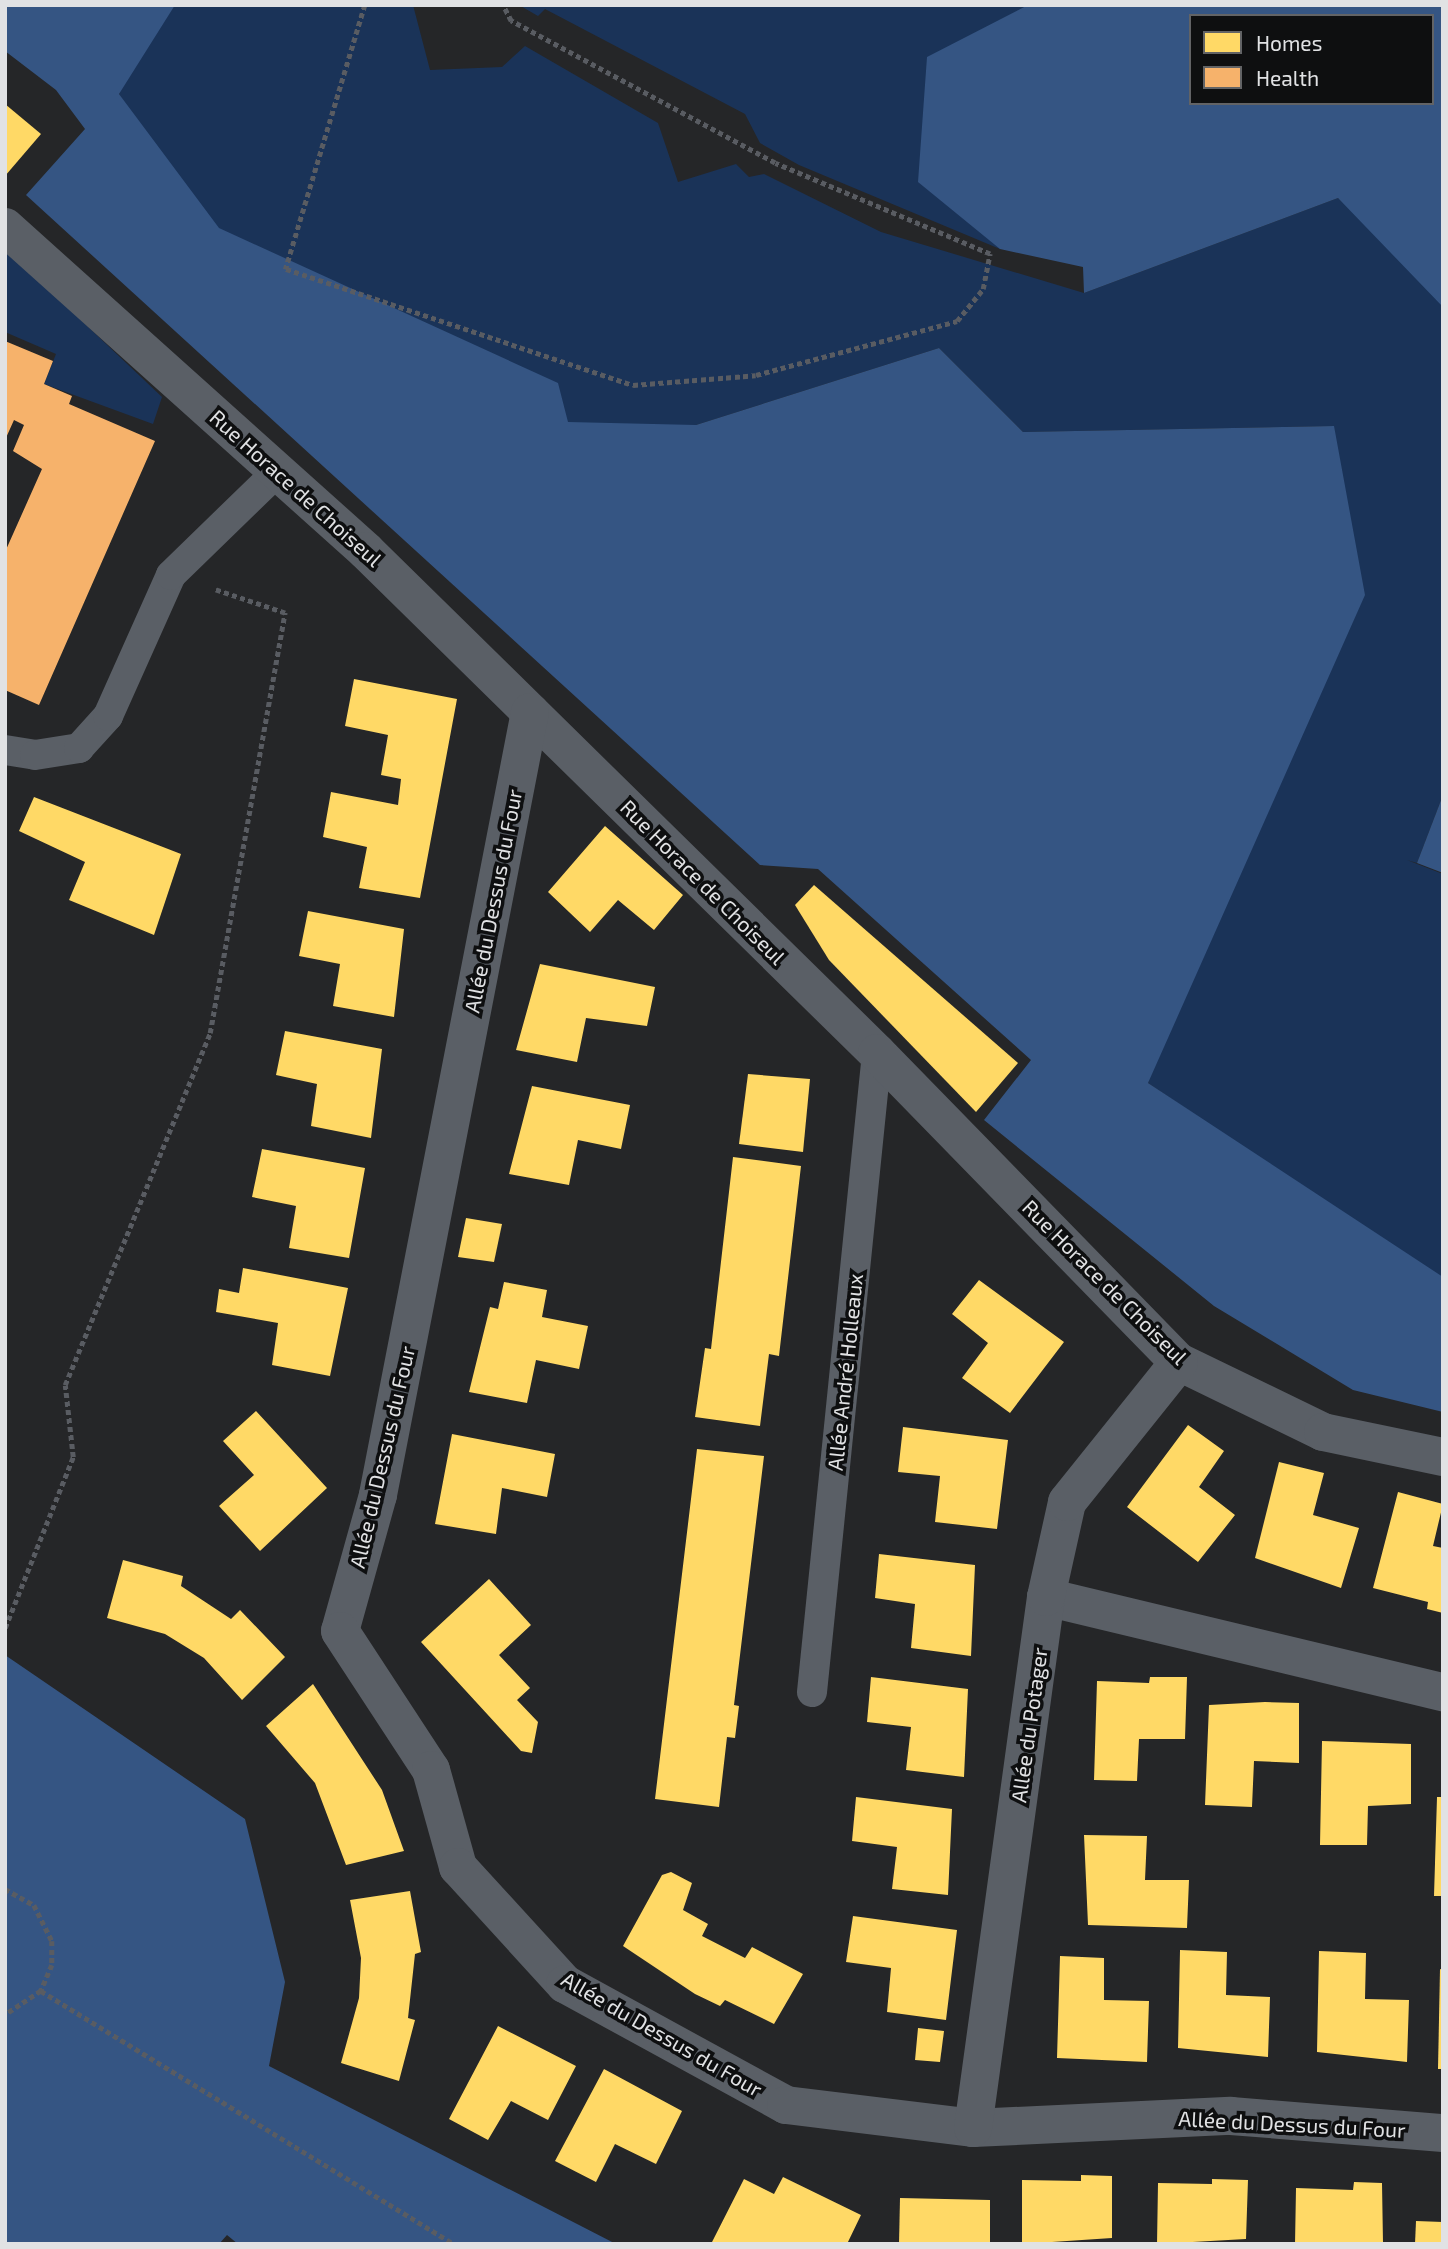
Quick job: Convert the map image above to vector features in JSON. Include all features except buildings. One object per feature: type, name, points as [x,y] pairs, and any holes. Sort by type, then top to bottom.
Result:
[{"type":"street","name":"Rue Horace de Choiseul","points":[[5,226],[278,471],[530,712],[877,1053],[1180,1362],[1323,1432],[1443,1457]]},
{"type":"street","name":"Allée du Dessus du Four","points":[[530,712],[378,1495],[340,1632],[431,1770],[458,1867],[565,1984],[786,2105],[973,2128],[1230,2116],[1443,2133]]},
{"type":"street","name":"Allée du Potager","points":[[973,2128],[1046,1597],[1067,1502],[1180,1362]]},
{"type":"street","points":[[1046,1597],[1443,1692]]},
{"type":"lane","points":[[5,750],[35,755],[79,748],[108,716],[171,575],[278,471]]},
{"type":"lane","name":"Allée André Holleaux","points":[[812,1692],[877,1053]]},
{"type":"path","points":[[365,5],[286,269],[633,385],[756,375],[957,321],[982,289],[990,254],[775,163],[511,21],[503,5]]},
{"type":"path","points":[[5,1628],[73,1457],[65,1385],[210,1033],[285,613],[171,575]]},
{"type":"path","points":[[5,1889],[34,1905],[47,1925],[52,1965],[41,1991],[5,2015]]},
{"type":"path","points":[[41,1991],[454,2244]]},
{"type":"shaded area","points":[[5,5],[175,5],[119,94],[219,228],[558,383],[568,422],[696,425],[939,348],[1023,432],[1334,426],[1365,595],[1148,1083],[1443,1277],[1443,1412],[1353,1390],[1214,1306],[984,1120],[1031,1060],[818,869],[760,865],[26,195],[85,129],[56,90],[5,51]]},
{"type":"shaded area","points":[[154,5],[413,5],[430,70],[502,67],[525,46],[658,123],[678,182],[736,164],[749,177],[764,174],[881,232],[1084,293],[1338,198],[1443,294],[1443,795],[1417,863],[1407,860],[1443,874],[1443,1282],[1148,1083],[1334,426],[1023,432],[939,348],[696,425],[567,449],[200,232],[119,94]]},
{"type":"shaded area","points":[[519,5],[1056,5],[1000,249],[799,165],[760,143],[745,114],[545,9],[538,16]]},
{"type":"shaded area","points":[[1028,5],[1443,5],[1443,307],[1338,198],[1084,293],[1083,267],[1000,249],[918,182],[927,57]]},
{"type":"shaded area","points":[[5,248],[162,397],[153,424],[44,384],[56,354],[5,332]]},
{"type":"shaded area","points":[[1443,795],[1443,873],[1417,863]]},
{"type":"shaded area","points":[[5,1655],[245,1819],[285,1982],[269,2066],[616,2244],[238,2244],[227,2235],[219,2244],[5,2244]]}]
